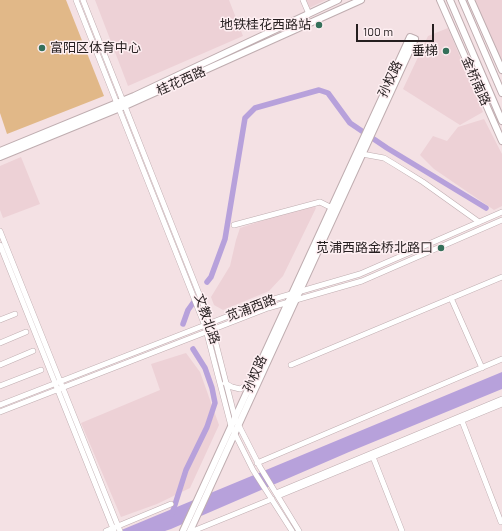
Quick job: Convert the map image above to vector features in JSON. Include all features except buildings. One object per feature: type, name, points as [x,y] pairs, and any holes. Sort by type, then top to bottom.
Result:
[{"type":"main road","name":"桂花西路","points":[[0,151],[121,105],[338,0]]},
{"type":"main road","name":"桂花西路","points":[[0,157],[361,0]]},
{"type":"main road","name":"金桥南路","points":[[440,0],[502,141]]},
{"type":"main road","points":[[450,0],[502,121]]},
{"type":"main road","points":[[462,0],[502,93]]},
{"type":"main road","points":[[471,0],[502,70]]},
{"type":"main road","name":"孙权路","points":[[188,530],[199,494],[332,208],[363,147],[370,130],[410,37],[415,39],[370,130]]},
{"type":"main road","name":"孙权路","points":[[188,530],[194,523],[362,154],[363,147]]},
{"type":"street","points":[[76,0],[121,105]]},
{"type":"street","points":[[83,0],[121,105]]},
{"type":"street","points":[[303,0],[308,14]]},
{"type":"street","name":"文教北路","points":[[121,105],[211,324],[235,418],[259,465],[299,531]]},
{"type":"street","name":"文教北路","points":[[121,105],[205,326],[234,434],[254,470],[292,531]]},
{"type":"street","points":[[362,154],[384,158],[423,182],[479,222]]},
{"type":"street","points":[[234,225],[320,202],[332,208]]},
{"type":"street","name":"苋浦西路","points":[[0,405],[292,293],[360,274],[502,212]]},
{"type":"street","name":"苋浦西路","points":[[0,412],[288,302],[362,281],[502,220]]},
{"type":"street","points":[[0,231],[57,382]]},
{"type":"street","points":[[0,245],[116,529]]},
{"type":"street","points":[[291,365],[502,277]]},
{"type":"street","points":[[451,298],[482,368]]},
{"type":"street","points":[[0,320],[15,314]]},
{"type":"street","points":[[0,343],[26,332]]},
{"type":"street","points":[[0,365],[33,351]]},
{"type":"street","points":[[259,465],[502,359]]},
{"type":"street","points":[[0,386],[41,370]]},
{"type":"street","points":[[225,382],[232,387],[240,389],[251,383]]},
{"type":"street","points":[[275,492],[502,399]]},
{"type":"street","points":[[275,492],[373,457],[502,404]]},
{"type":"street","points":[[462,421],[501,522]]},
{"type":"street","points":[[373,457],[402,531]]},
{"type":"street","points":[[188,530],[272,499]]},
{"type":"street","points":[[106,531],[116,529],[171,504]]},
{"type":"shaded area","name":"富阳区体育中心","points":[[0,0],[66,0],[104,96],[7,134],[0,113]]},
{"type":"shaded area","points":[[95,0],[229,0],[243,36],[128,86]]},
{"type":"shaded area","points":[[303,0],[326,0],[307,9]]},
{"type":"shaded area","points":[[472,0],[502,0],[502,67]]},
{"type":"shaded area","points":[[448,28],[483,112],[460,125],[403,89],[428,36]]},
{"type":"shaded area","points":[[484,119],[502,154],[502,206],[494,210],[434,169],[420,155],[433,136],[447,141],[458,127]]},
{"type":"shaded area","points":[[21,157],[40,204],[3,218],[0,210],[0,166]]},
{"type":"shaded area","points":[[312,204],[316,208],[283,276],[269,291],[223,310],[214,305],[211,297],[230,266],[240,228]]},
{"type":"shaded area","points":[[186,353],[200,372],[219,425],[190,488],[157,504],[121,517],[81,423],[160,390],[151,364]]},
{"type":"shaded area","points":[[502,372],[502,389],[349,452],[171,529],[165,531],[119,531]]},
{"type":"waterway","points":[[207,282],[211,277],[225,239],[245,118],[255,108],[319,90],[328,93],[350,123],[387,148],[486,208]]},
{"type":"waterway","points":[[183,324],[188,310],[193,303]]},
{"type":"waterway","points":[[172,514],[186,470],[207,427],[215,403],[212,388],[205,368],[193,349]]},
{"type":"place","name":"地铁桂花西路站","points":[[319,25]]},
{"type":"place","name":"富阳区体育中心","points":[[42,48]]},
{"type":"place","name":"垂梯","points":[[446,51]]},
{"type":"place","name":"苋浦西路金桥北路口","points":[[441,248]]}]
